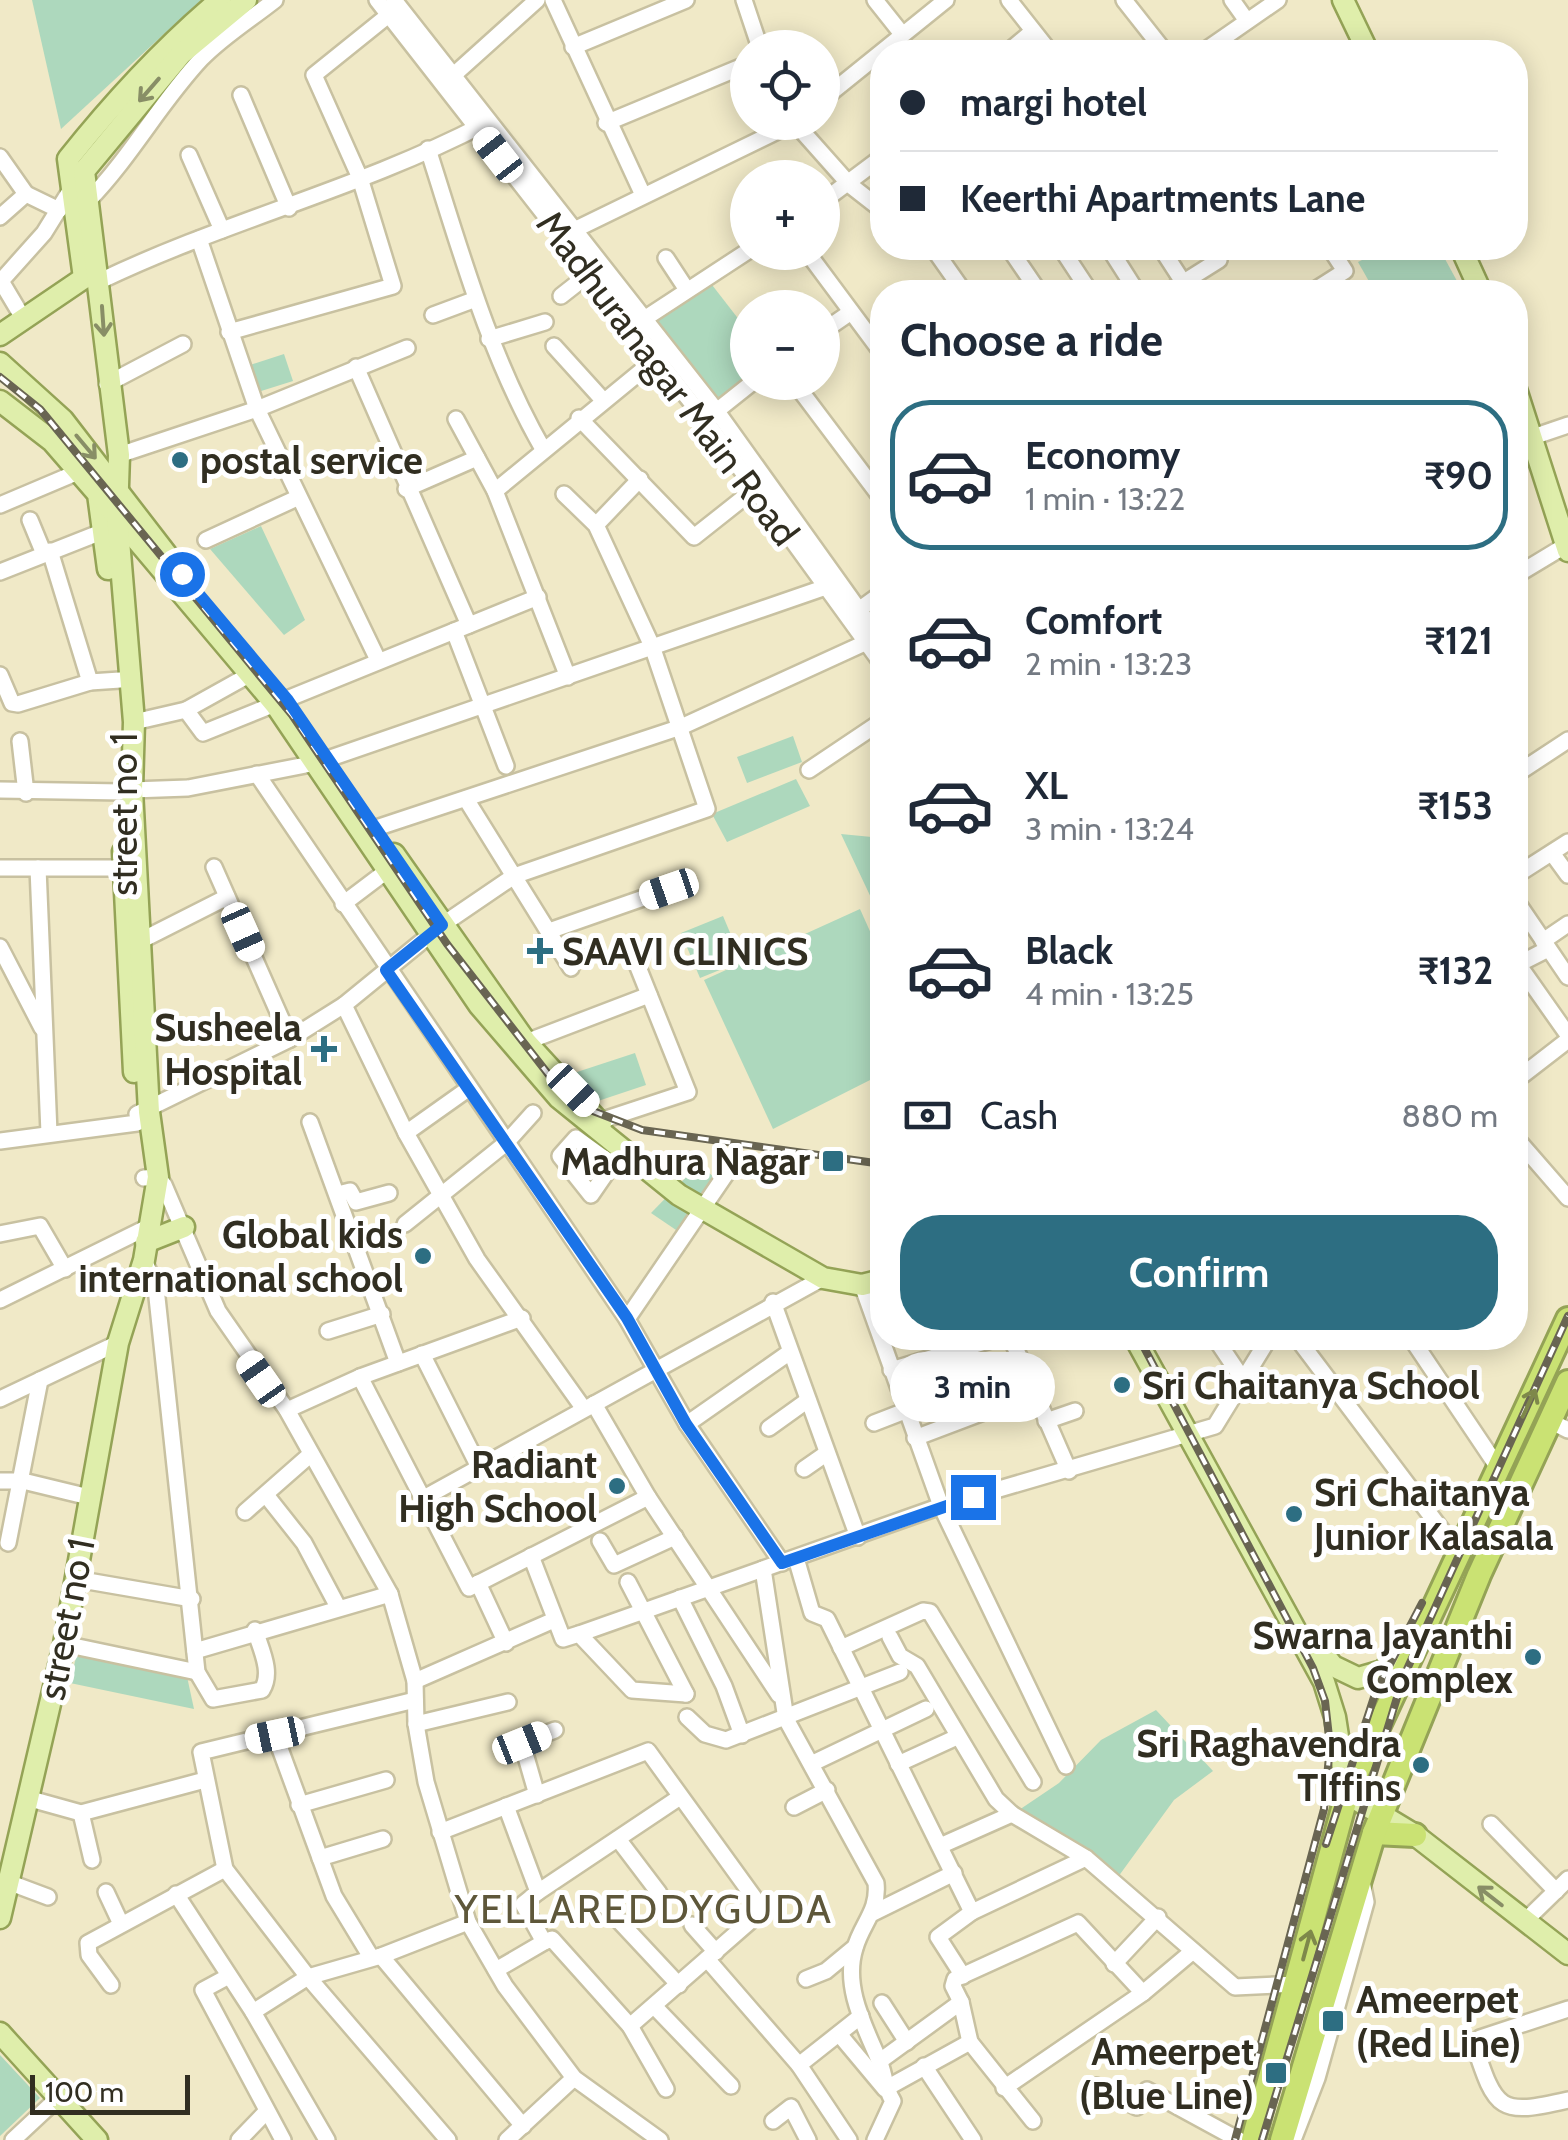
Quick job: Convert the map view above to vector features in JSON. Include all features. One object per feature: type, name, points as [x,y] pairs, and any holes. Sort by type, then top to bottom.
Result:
[{"type":"highway","points":[[1253,2140],[1347,1794],[1568,1318]]},
{"type":"highway","points":[[1282,2140],[1377,1825],[1480,1575],[1559,1425],[1568,1382]]},
{"type":"highway","points":[[1377,1825],[1415,1836]]},
{"type":"highway","points":[[1321,1892],[1358,1888]]},
{"type":"main road","points":[[0,334],[84,278],[79,183],[117,97],[168,44],[220,0]]},
{"type":"main road","points":[[79,183],[181,54],[246,0]]},
{"type":"main road","points":[[1343,0],[1362,40]]},
{"type":"main road","points":[[1352,0],[1370,40]]},
{"type":"main road","points":[[79,183],[100,282],[108,384],[119,455],[107,490],[110,524],[248,676],[281,702]]},
{"type":"main road","points":[[0,363],[63,420],[107,490],[182,574],[281,702],[388,870],[611,1144]]},
{"type":"main road","points":[[0,401],[52,441],[78,472],[107,490]]},
{"type":"main road","points":[[1528,416],[1534,437]]},
{"type":"main road","points":[[1528,421],[1568,541]]},
{"type":"main road","name":"street no 1","points":[[110,524],[140,941],[141,1116]]},
{"type":"main road","name":"street no 1","points":[[0,1918],[7,1865],[64,1644],[118,1343],[145,1244],[152,1202],[141,1116],[122,868],[134,722],[124,691]]},
{"type":"main road","points":[[322,761],[376,828],[436,930],[517,1052],[559,1098],[611,1144],[701,1207],[822,1278],[870,1282]]},
{"type":"main road","points":[[145,1244],[184,1227]]},
{"type":"main road","points":[[1142,1350],[1315,1645],[1333,1666],[1344,1674],[1370,1678],[1399,1657],[1422,1631]]},
{"type":"main road","points":[[1151,1350],[1324,1682],[1336,1717],[1347,1794],[1377,1825]]},
{"type":"main road","points":[[1415,1836],[1568,1954]]},
{"type":"main road","points":[[0,2033],[80,2140]]},
{"type":"main road","points":[[0,2052],[97,2140]]},
{"type":"street","points":[[24,318],[0,280],[44,233],[79,183],[124,164],[139,135],[202,57],[275,0]]},
{"type":"street","name":"Madhuranagar Main Road","points":[[377,0],[394,7],[640,323],[870,635]]},
{"type":"street","points":[[514,0],[524,15]]},
{"type":"street","points":[[449,80],[537,0]]},
{"type":"street","points":[[553,0],[606,123],[643,195]]},
{"type":"street","points":[[572,47],[686,0]]},
{"type":"street","points":[[744,0],[754,30]]},
{"type":"street","points":[[875,0],[902,34]]},
{"type":"street","points":[[895,40],[946,0]]},
{"type":"street","points":[[1009,0],[1040,40]]},
{"type":"street","points":[[1124,0],[1155,40]]},
{"type":"street","points":[[1232,0],[1247,22]]},
{"type":"street","points":[[1220,40],[1278,0]]},
{"type":"street","points":[[229,332],[391,289],[394,282],[360,178],[314,76],[394,7]]},
{"type":"street","points":[[1022,40],[1033,31]]},
{"type":"street","points":[[1225,36],[1228,40]]},
{"type":"street","points":[[840,85],[870,60]]},
{"type":"street","points":[[606,123],[730,71]]},
{"type":"street","points":[[241,95],[289,208]]},
{"type":"street","points":[[100,282],[199,239],[289,208],[483,125]]},
{"type":"street","points":[[567,233],[758,140]]},
{"type":"street","points":[[809,140],[850,185],[870,201]]},
{"type":"street","points":[[428,149],[488,339],[512,396],[543,449]]},
{"type":"street","points":[[189,155],[222,230]]},
{"type":"street","points":[[0,157],[26,194],[58,210]]},
{"type":"street","points":[[840,191],[870,168]]},
{"type":"street","points":[[0,217],[26,194]]},
{"type":"street","name":"Madhuranagar Main Road","points":[[567,233],[590,274],[640,323]]},
{"type":"street","points":[[199,239],[257,409],[378,660]]},
{"type":"street","points":[[666,258],[687,290]]},
{"type":"street","points":[[1188,280],[1220,260]]},
{"type":"street","points":[[1331,280],[1345,271],[1338,260]]},
{"type":"street","points":[[640,323],[730,263]]},
{"type":"street","points":[[820,270],[870,337]]},
{"type":"street","points":[[561,296],[590,274]]},
{"type":"street","points":[[433,315],[476,299]]},
{"type":"street","points":[[840,320],[851,312]]},
{"type":"street","points":[[488,339],[546,322]]},
{"type":"street","points":[[108,384],[182,344]]},
{"type":"street","points":[[554,346],[602,399]]},
{"type":"street","points":[[119,455],[257,409],[407,348]]},
{"type":"street","points":[[494,491],[578,418],[663,353]]},
{"type":"street","points":[[356,367],[461,628],[482,707],[506,766]]},
{"type":"street","points":[[711,415],[730,400]]},
{"type":"street","points":[[808,400],[870,483]]},
{"type":"street","points":[[578,418],[694,537],[762,484]]},
{"type":"street","points":[[456,419],[494,491],[568,677]]},
{"type":"street","points":[[1534,437],[1568,425]]},
{"type":"street","points":[[406,490],[477,458]]},
{"type":"street","points":[[0,505],[78,472]]},
{"type":"street","points":[[596,525],[640,479]]},
{"type":"street","name":"Madhuranagar Main Road","points":[[762,484],[826,587],[854,614]]},
{"type":"street","points":[[0,1142],[141,1116],[290,1039],[344,1006],[436,930],[514,876],[707,809],[652,646],[596,525],[564,494]]},
{"type":"street","points":[[206,540],[297,498]]},
{"type":"street","points":[[30,520],[47,553],[90,682]]},
{"type":"street","points":[[0,572],[110,524]]},
{"type":"street","points":[[1528,567],[1568,541]]},
{"type":"street","points":[[0,790],[26,793],[188,788],[322,761],[826,587]]},
{"type":"street","points":[[186,710],[203,733],[538,597]]},
{"type":"street","points":[[854,614],[870,602]]},
{"type":"street","points":[[376,828],[682,727],[870,644]]},
{"type":"street","points":[[0,675],[12,703],[18,704],[90,682],[124,691]]},
{"type":"street","points":[[134,722],[186,710],[248,676]]},
{"type":"street","points":[[810,770],[870,729]]},
{"type":"street","points":[[1528,766],[1568,740]]},
{"type":"street","points":[[20,741],[26,793]]},
{"type":"street","points":[[257,774],[386,970],[627,1318],[686,1424],[789,1560],[812,1612],[827,1619],[972,1912]]},
{"type":"street","points":[[466,798],[571,968]]},
{"type":"street","points":[[1528,868],[1568,842]]},
{"type":"street","points":[[1552,853],[1568,875]]},
{"type":"street","points":[[214,867],[290,1039]]},
{"type":"street","points":[[0,868],[122,868]]},
{"type":"street","points":[[38,868],[49,1133]]},
{"type":"street","points":[[342,904],[388,870]]},
{"type":"street","points":[[549,931],[669,889]]},
{"type":"street","points":[[140,941],[227,897]]},
{"type":"street","points":[[1528,919],[1568,977]]},
{"type":"street","points":[[1528,957],[1568,924]]},
{"type":"street","points":[[0,946],[43,1032]]},
{"type":"street","points":[[611,1144],[687,1095],[632,952]]},
{"type":"street","points":[[1528,981],[1568,1037],[1528,1070]]},
{"type":"street","points":[[526,1042],[649,995]]},
{"type":"street","points":[[344,1006],[406,1133],[476,1259],[589,1407],[648,1497],[659,1535],[710,1588],[782,1698]]},
{"type":"street","points":[[406,1133],[468,1089]]},
{"type":"street","points":[[405,1224],[506,1143],[533,1113]]},
{"type":"street","points":[[310,1122],[398,1362]]},
{"type":"street","points":[[1528,1152],[1568,1198]]},
{"type":"street","points":[[627,1318],[728,1172]]},
{"type":"street","points":[[151,1178],[184,1227],[218,1310],[287,1410],[390,1594],[415,1681],[416,1724],[440,1832],[468,1922],[496,1970],[574,2078],[660,2140]]},
{"type":"street","points":[[338,1194],[350,1191],[356,1202],[389,1193]]},
{"type":"street","points":[[0,1234],[40,1226],[65,1268]]},
{"type":"street","points":[[0,1300],[65,1268],[145,1244],[156,1288],[197,1672],[213,1699],[262,1690],[268,1679],[256,1630]]},
{"type":"street","points":[[422,1500],[822,1278]]},
{"type":"street","points":[[773,1302],[858,1537]]},
{"type":"street","points":[[328,1331],[382,1314]]},
{"type":"street","points":[[287,1410],[398,1362],[522,1318]]},
{"type":"street","points":[[0,1398],[118,1343]]},
{"type":"street","points":[[886,1350],[942,1506],[1066,1766]]},
{"type":"street","points":[[890,1370],[938,1350]]},
{"type":"street","points":[[1016,1350],[1069,1471]]},
{"type":"street","points":[[1222,1350],[1242,1378]]},
{"type":"street","points":[[530,1556],[563,1639],[942,1506],[1215,1426],[1261,1350]]},
{"type":"street","points":[[1306,1350],[1459,1554]]},
{"type":"street","points":[[1420,1350],[1498,1469]]},
{"type":"street","points":[[686,1424],[790,1352]]},
{"type":"street","points":[[422,1354],[480,1468]]},
{"type":"street","points":[[360,1377],[422,1500],[506,1643]]},
{"type":"street","points":[[8,1543],[40,1380]]},
{"type":"street","points":[[915,1438],[1034,1393]]},
{"type":"street","points":[[769,1428],[808,1400]]},
{"type":"street","points":[[874,1423],[905,1411]]},
{"type":"street","points":[[1046,1420],[1076,1411]]},
{"type":"street","points":[[804,1469],[827,1453]]},
{"type":"street","points":[[245,1512],[311,1454]]},
{"type":"street","points":[[0,1480],[23,1481],[90,1497]]},
{"type":"street","points":[[266,1494],[304,1543],[338,1608]]},
{"type":"street","points":[[474,1585],[648,1497]]},
{"type":"street","points":[[600,1541],[614,1565],[659,1535]]},
{"type":"street","points":[[762,1569],[786,1719],[876,1883],[874,1913],[855,1947],[851,1966],[862,2028],[880,2061],[893,2108],[875,2140]]},
{"type":"street","points":[[76,1578],[192,1598]]},
{"type":"street","points":[[579,1634],[632,1690],[686,1694],[628,1582]]},
{"type":"street","points":[[195,1651],[256,1630],[390,1594]]},
{"type":"street","points":[[680,1598],[724,1686],[742,1735]]},
{"type":"street","points":[[841,1648],[923,1611],[930,1612],[1034,1782]]},
{"type":"street","points":[[415,1681],[554,1620]]},
{"type":"street","points":[[890,1637],[900,1656],[917,1666],[956,1737],[996,1799],[1012,1814],[1086,1858],[1234,1987],[1297,1984]]},
{"type":"street","points":[[64,1644],[197,1672]]},
{"type":"street","points":[[688,1717],[713,1738],[742,1735],[900,1672]]},
{"type":"street","points":[[416,1700],[201,1752],[225,1869],[308,1977],[448,2140]]},
{"type":"street","points":[[416,1724],[508,1702]]},
{"type":"street","points":[[813,1763],[926,1709]]},
{"type":"street","points":[[536,1795],[522,1743],[555,1730]]},
{"type":"street","points":[[275,1735],[336,1901],[376,1956],[523,2126]]},
{"type":"street","points":[[898,1764],[956,1737]]},
{"type":"street","points":[[440,1832],[648,1751],[763,1910],[630,2026]]},
{"type":"street","points":[[27,1798],[80,1813],[205,1780]]},
{"type":"street","points":[[299,1804],[386,1780]]},
{"type":"street","points":[[794,1806],[827,1790]]},
{"type":"street","points":[[544,1942],[523,1904],[680,1797]]},
{"type":"street","points":[[506,1806],[538,1892]]},
{"type":"street","points":[[80,1813],[92,1860]]},
{"type":"street","points":[[940,1846],[1012,1814]]},
{"type":"street","points":[[1491,1824],[1556,1891]]},
{"type":"street","points":[[320,1858],[382,1838]]},
{"type":"street","points":[[618,1839],[659,1892]]},
{"type":"street","points":[[963,1976],[938,1937],[972,1912],[1086,1858]]},
{"type":"street","points":[[7,1865],[48,1897]]},
{"type":"street","points":[[111,1986],[86,1947],[225,1869]]},
{"type":"street","points":[[874,1913],[954,1873]]},
{"type":"street","points":[[1524,1922],[1568,1879]]},
{"type":"street","points":[[1292,2140],[1317,2078],[1366,1902],[1358,1888]]},
{"type":"street","points":[[106,1892],[121,1924]]},
{"type":"street","points":[[176,1894],[253,2012],[327,2140]]},
{"type":"street","points":[[607,1908],[678,1986]]},
{"type":"street","points":[[1114,1964],[1158,1917]]},
{"type":"street","points":[[253,2012],[308,1977],[468,1922]]},
{"type":"street","points":[[1033,2121],[970,2042],[962,2002],[952,1984],[1078,1923],[1143,1993]]},
{"type":"street","points":[[692,1924],[712,1956],[799,2065],[849,2140]]},
{"type":"street","points":[[496,1970],[552,1939],[630,2026],[666,2090]]},
{"type":"street","points":[[806,1979],[834,1965],[855,1947]]},
{"type":"street","points":[[1004,2088],[1143,1993],[1193,1951]]},
{"type":"street","points":[[229,1976],[203,1990],[282,2140]]},
{"type":"street","points":[[880,2061],[962,2002]]},
{"type":"street","points":[[882,2003],[907,2042]]},
{"type":"street","points":[[654,2006],[730,2086]]},
{"type":"street","points":[[1568,2009],[1480,2038],[1474,2044],[1489,2090],[1502,2103],[1522,2111],[1568,2100]]},
{"type":"street","points":[[799,2065],[861,2016]]},
{"type":"street","points":[[839,2034],[885,2089]]},
{"type":"street","points":[[885,2089],[970,2042]]},
{"type":"street","points":[[924,2066],[972,2140]]},
{"type":"street","points":[[507,2140],[574,2078]]},
{"type":"street","points":[[1096,2086],[1137,2108],[1147,2090],[1239,2140]]},
{"type":"street","points":[[13,2140],[54,2102]]},
{"type":"street","points":[[773,2121],[791,2107],[808,2140]]},
{"type":"street","points":[[239,2140],[265,2112]]},
{"type":"green space","points":[[32,0],[201,0],[61,129]]},
{"type":"green space","points":[[1446,260],[1456,280],[1368,280],[1358,262]]},
{"type":"green space","points":[[709,281],[730,308],[730,393],[709,409],[643,326]]},
{"type":"green space","points":[[284,354],[293,381],[258,392],[250,365]]},
{"type":"green space","points":[[261,526],[305,620],[284,635],[210,549]]},
{"type":"green space","points":[[793,736],[802,762],[747,783],[737,757]]},
{"type":"green space","points":[[796,779],[810,806],[727,842],[712,814]]},
{"type":"green space","points":[[841,834],[870,837],[870,896]]},
{"type":"green space","points":[[860,909],[870,931],[870,1080],[773,1129],[704,980]]},
{"type":"green space","points":[[723,916],[742,961],[700,978],[681,933]]},
{"type":"green space","points":[[635,1053],[646,1085],[595,1102],[574,1073]]},
{"type":"green space","points":[[699,1164],[716,1179],[679,1232],[651,1213]]},
{"type":"green space","points":[[77,1653],[186,1672],[194,1709],[70,1683]]},
{"type":"green space","points":[[1156,1710],[1213,1771],[1174,1800],[1118,1877],[1019,1810],[1059,1783],[1101,1740]]},
{"type":"green space","points":[[0,2055],[40,2098],[0,2136]]},
{"type":"railway","points":[[0,377],[40,409],[292,715],[447,944],[552,1079],[593,1111],[642,1130],[870,1162]]},
{"type":"railway","points":[[1262,2140],[1403,1678],[1568,1316]]},
{"type":"railway","points":[[1145,1350],[1313,1668],[1325,1701],[1330,1746],[1324,1809],[1235,2140]]},
{"type":"railway","points":[[1326,1844],[1376,1691],[1422,1603]]},
{"type":"place","name":"postal service","points":[[180,460]]},
{"type":"place","name":"SAAVI CLINICS","points":[[540,951]]},
{"type":"place","name":"Susheela Hospital","points":[[324,1049]]},
{"type":"place","name":"Madhura Nagar","points":[[833,1161]]},
{"type":"place","name":"Global kids international school","points":[[423,1256]]},
{"type":"place","name":"Sri Chaitanya School","points":[[1122,1385]]},
{"type":"place","name":"Radiant High School","points":[[617,1486]]},
{"type":"place","name":"Sri Chaitanya Junior Kalasala","points":[[1294,1514]]},
{"type":"place","name":"Swarna Jayanthi Complex","points":[[1533,1657]]},
{"type":"place","name":"Sri Raghavendra TIffins","points":[[1421,1765]]},
{"type":"place","name":"Ameerpet (Red Line)","points":[[1333,2021]]},
{"type":"place","name":"Ameerpet (Blue Line)","points":[[1276,2073]]},
{"type":"district","name":"YELLAREDDYGUDA","points":[[644,1908]]},
{"type":"route","points":[[182,574],[287,699],[442,925],[386,970],[627,1318],[686,1424],[782,1563],[973,1497]]}]
